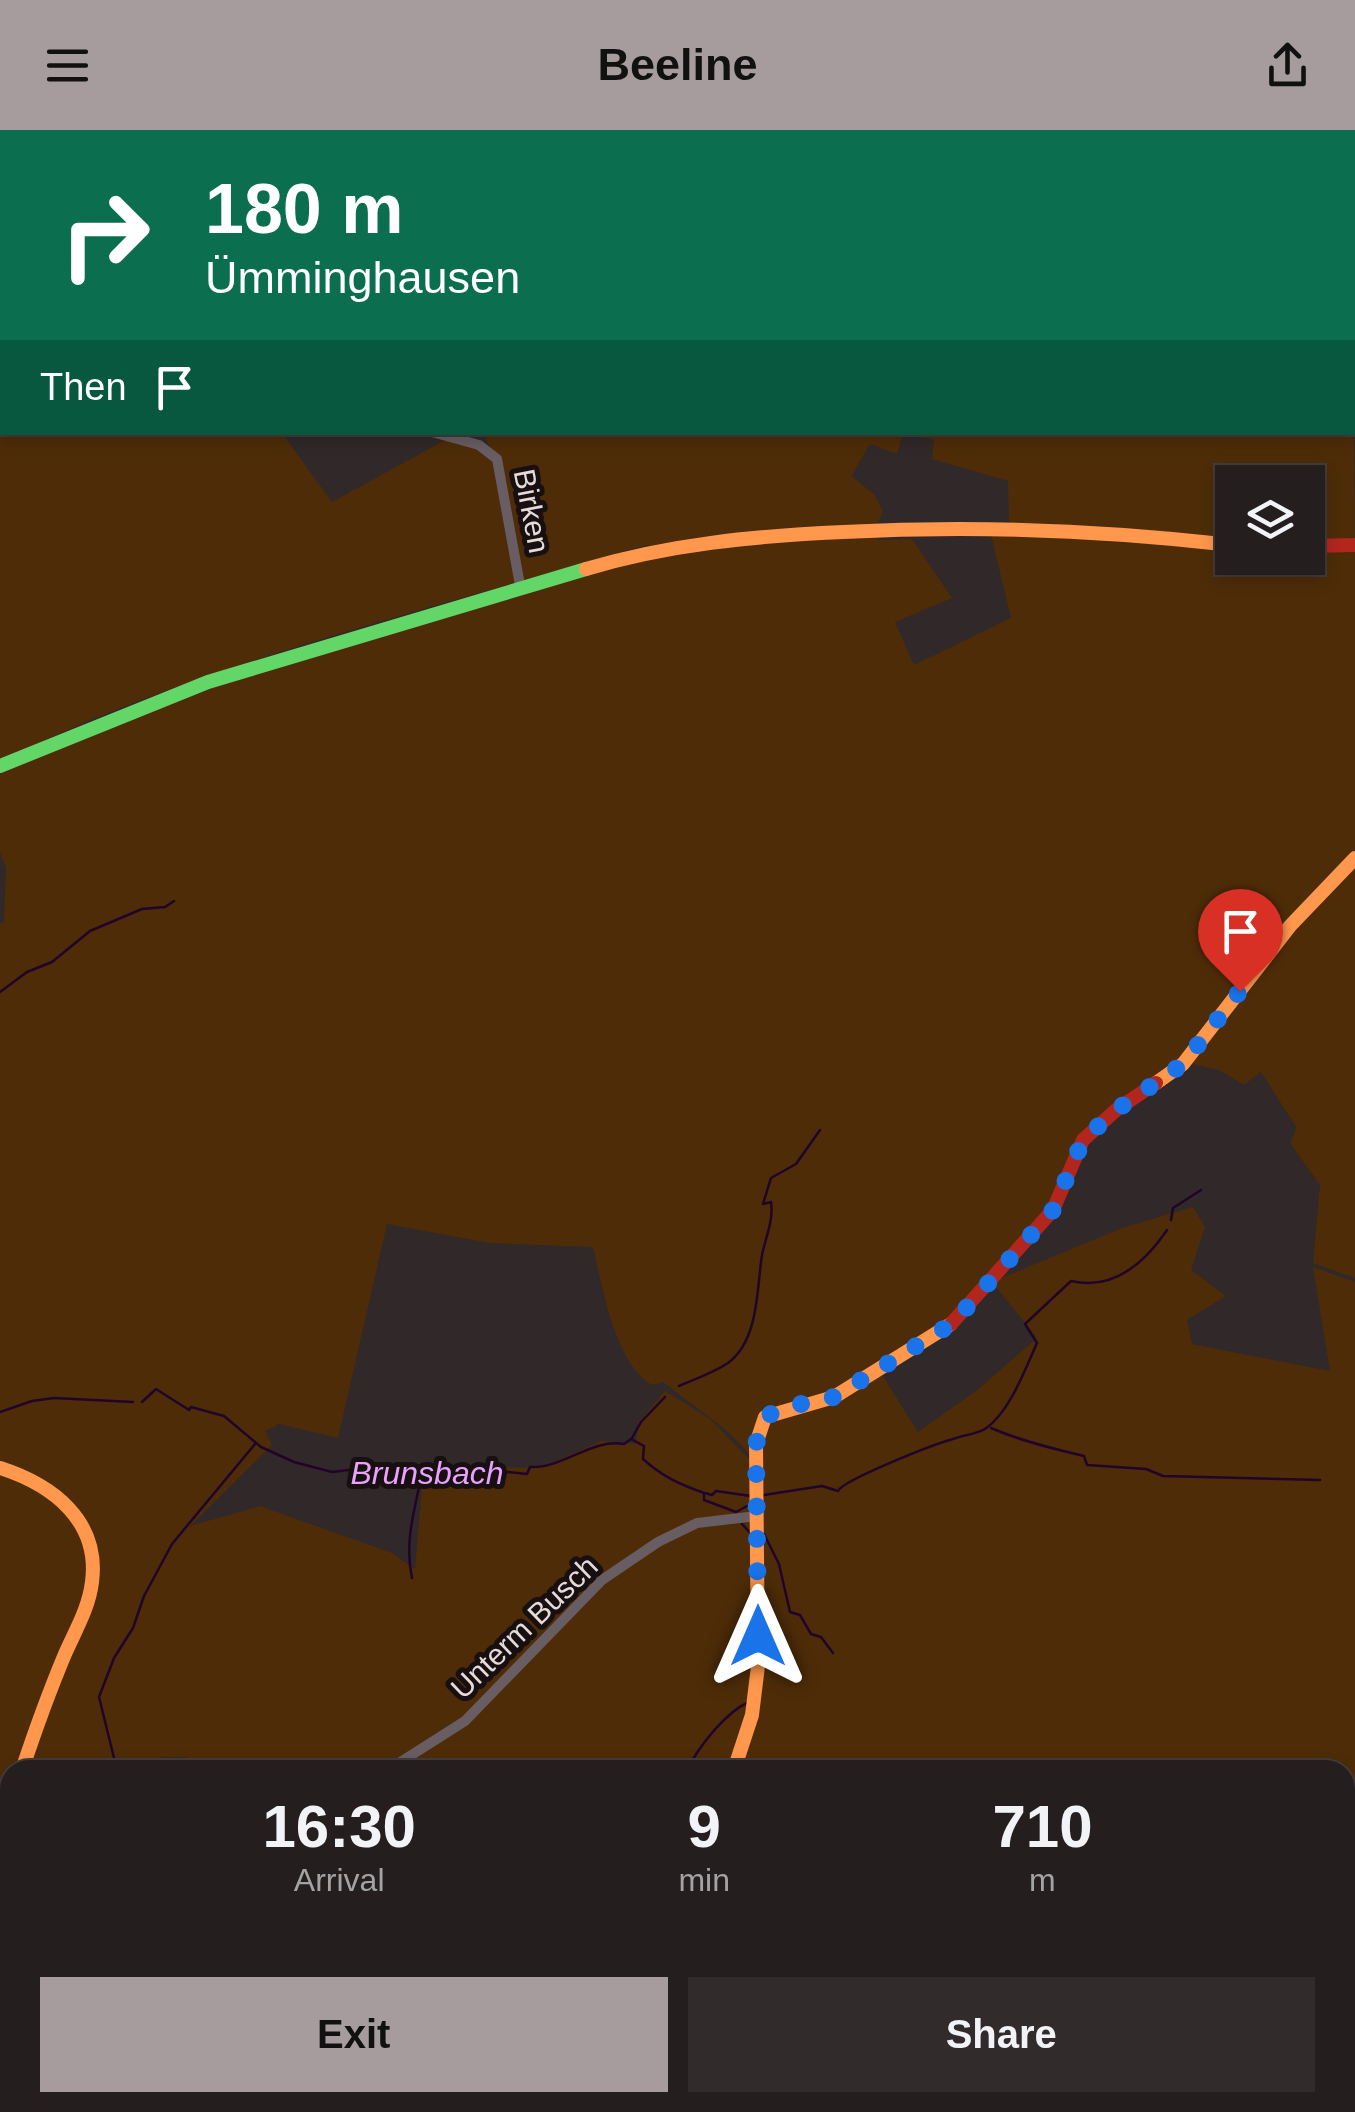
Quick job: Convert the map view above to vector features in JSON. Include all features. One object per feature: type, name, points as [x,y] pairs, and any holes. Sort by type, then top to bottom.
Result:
[{"type":"street","name":"Birken","points":[[443,435],[479,445],[496,458],[520,586]]},
{"type":"street","points":[[0,766],[208,682],[520,586],[656,549],[759,536],[882,529],[1122,532],[1215,543]]},
{"type":"street","points":[[1325,546],[1355,546]]},
{"type":"street","points":[[737,1760],[755,1695],[756,1444],[770,1413],[840,1394],[953,1323],[1053,1210],[1083,1140],[1116,1110],[1183,1064],[1290,926],[1355,858]]},
{"type":"street","points":[[0,1468],[28,1476],[58,1494],[80,1521],[92,1560],[87,1602],[26,1760]]},
{"type":"street","name":"Unterm Busch","points":[[404,1760],[465,1721],[602,1580],[644,1551],[697,1523],[757,1516]]},
{"type":"shaded area","points":[[0,435],[283,435],[332,502],[449,438],[490,448],[484,435],[902,435],[897,454],[870,444],[851,476],[874,494],[883,511],[876,527],[878,540],[912,539],[952,598],[895,622],[914,665],[1011,618],[990,531],[1001,527],[1166,537],[1107,527],[1009,523],[1008,481],[932,459],[934,440],[914,435],[1354,435],[1355,544],[1325,544],[1325,465],[1215,465],[1215,542],[1174,538],[1215,543],[1215,575],[1325,575],[1325,546],[1355,545],[1355,1278],[1313,1263],[1320,1185],[1290,1143],[1297,1128],[1261,1072],[1244,1085],[1219,1070],[1187,1063],[1189,1057],[1093,1128],[1080,1147],[1053,1210],[963,1313],[879,1370],[918,1432],[976,1391],[1037,1338],[992,1282],[1122,1228],[1193,1207],[1205,1227],[1191,1270],[1226,1296],[1187,1320],[1192,1344],[1330,1371],[1313,1267],[1355,1282],[1355,1760],[740,1760],[745,1743],[738,1760],[404,1760],[465,1721],[602,1580],[658,1542],[697,1523],[757,1516],[757,1692],[760,1543],[757,1445],[767,1416],[755,1443],[757,1461],[726,1430],[663,1382],[652,1385],[639,1375],[612,1324],[593,1247],[490,1243],[387,1224],[338,1438],[279,1424],[265,1431],[272,1445],[190,1526],[260,1506],[392,1553],[415,1569],[424,1465],[540,1468],[601,1441],[636,1444],[638,1423],[665,1391],[710,1419],[755,1465],[755,1514],[697,1520],[659,1538],[600,1578],[464,1718],[399,1760],[29,1760],[70,1643],[23,1760],[0,1760],[0,924],[4,922],[6,868],[0,852],[0,771],[249,673],[652,554],[648,545],[617,553],[304,645],[149,697],[0,761]]},
{"type":"waterway","points":[[0,992],[27,972],[52,962],[90,931],[142,909],[165,907],[174,901]]},
{"type":"waterway","points":[[679,1386],[728,1363],[745,1343],[754,1317],[771,1218],[771,1202],[763,1204],[771,1178],[796,1164],[820,1130]]},
{"type":"waterway","points":[[1171,1220],[1173,1208],[1201,1190]]},
{"type":"waterway","points":[[764,1495],[822,1486],[838,1491],[891,1463],[985,1429],[1009,1402],[1037,1343],[1025,1324],[1071,1281],[1101,1282],[1127,1271],[1167,1230]]},
{"type":"waterway","name":"Brunsbach","points":[[142,1402],[156,1389],[189,1410],[191,1407],[224,1416],[261,1447],[294,1462],[332,1472],[357,1469],[422,1473],[442,1469],[447,1474],[487,1470],[527,1474],[530,1467],[631,1439],[644,1446],[643,1459],[650,1465],[704,1493],[704,1500],[736,1512],[747,1506]]},
{"type":"waterway","points":[[632,1438],[641,1422],[665,1397]]},
{"type":"waterway","name":"Brunsbach","points":[[0,1412],[54,1398],[133,1402]]},
{"type":"waterway","points":[[991,1428],[1084,1456],[1087,1465],[1146,1469],[1163,1476],[1320,1480]]},
{"type":"waterway","points":[[114,1758],[99,1697],[114,1658],[133,1628],[144,1596],[172,1544],[255,1444]]},
{"type":"waterway","points":[[412,1578],[410,1538],[422,1473]]},
{"type":"waterway","points":[[705,1493],[751,1496]]},
{"type":"waterway","points":[[742,1524],[752,1535]]},
{"type":"waterway","points":[[764,1534],[779,1564],[790,1612],[800,1615],[811,1634],[821,1637],[833,1653]]},
{"type":"waterway","points":[[693,1759],[724,1720],[747,1703]]},
{"type":"traffic: fast","points":[[0,766],[208,682],[586,569]]},
{"type":"traffic: slow","points":[[586,569],[649,553],[713,543],[892,530],[1038,530],[1215,543]]},
{"type":"traffic: slow","points":[[1156,1083],[1183,1064],[1290,926],[1355,858]]},
{"type":"traffic: slow","points":[[737,1760],[752,1715],[758,1666],[756,1444],[765,1417],[834,1397],[951,1324]]},
{"type":"traffic: slow","points":[[0,1468],[38,1484],[69,1508],[88,1541],[93,1560],[88,1601],[26,1760]]},
{"type":"traffic: jam","points":[[1325,546],[1355,545]]},
{"type":"traffic: jam","points":[[951,1324],[1053,1210],[1083,1140],[1116,1110],[1156,1083]]},
{"type":"route","points":[[758,1636],[756,1444],[765,1417],[782,1408],[834,1397],[953,1323],[1053,1210],[1083,1140],[1116,1110],[1183,1064],[1240,991]]}]
